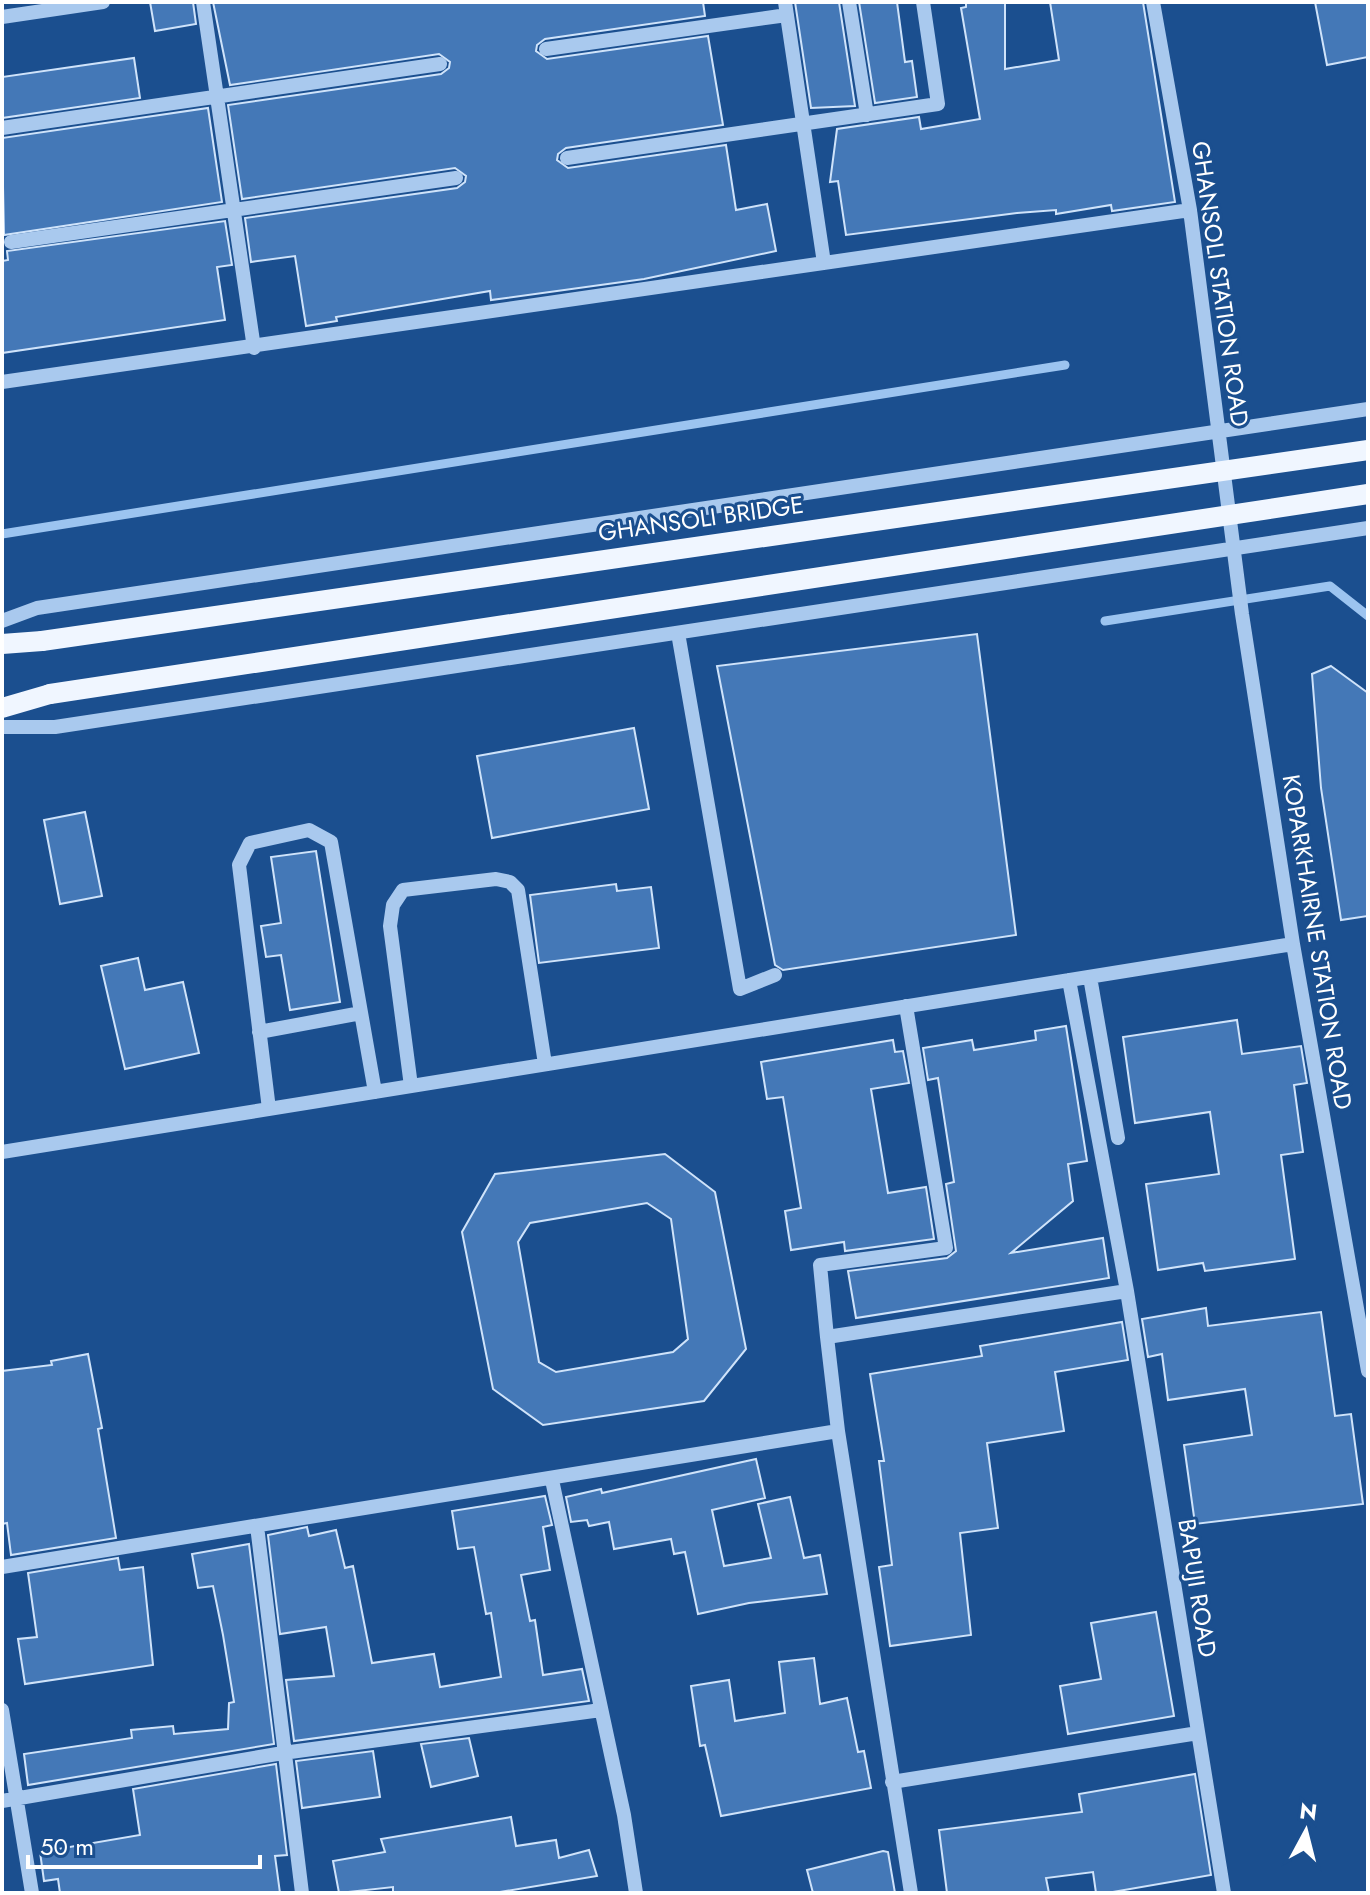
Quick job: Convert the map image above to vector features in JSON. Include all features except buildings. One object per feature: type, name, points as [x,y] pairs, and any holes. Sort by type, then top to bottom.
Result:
[{"type":"main road","name":"GHANSOLI BRIDGE","points":[[2,644],[42,641],[1368,450]]},
{"type":"main road","points":[[2,708],[50,694],[1368,494]]},
{"type":"street","points":[[2,17],[103,2]]},
{"type":"street","points":[[203,2],[254,348]]},
{"type":"street","points":[[849,2],[867,115]]},
{"type":"street","points":[[567,158],[938,104],[923,2]]},
{"type":"street","name":"GHANSOLI STATION ROAD","points":[[1153,2],[1190,210],[1236,573]]},
{"type":"street","points":[[546,49],[786,8],[824,263]]},
{"type":"street","points":[[2,128],[440,64]]},
{"type":"street","points":[[11,242],[456,178]]},
{"type":"street","points":[[2,382],[254,348],[1190,210]]},
{"type":"street","points":[[2,621],[37,608],[1368,409]]},
{"type":"street","points":[[2,727],[55,727],[1368,528]]},
{"type":"street","name":"KOPARKHAIRNE STATION ROAD","points":[[1236,573],[1293,944],[1368,1371]]},
{"type":"street","points":[[678,633],[740,989],[775,975]]},
{"type":"street","points":[[269,1109],[239,865],[250,843],[309,830],[331,842],[375,1092]]},
{"type":"street","points":[[411,1086],[390,926],[393,905],[403,890],[496,879],[510,882],[518,890],[545,1064]]},
{"type":"street","points":[[2,1152],[1293,944]]},
{"type":"street","points":[[1090,977],[1118,1138]]},
{"type":"street","name":"BAPUJI ROAD","points":[[1069,980],[1127,1291],[1224,1893]]},
{"type":"street","points":[[906,1006],[946,1248],[820,1265],[838,1431],[911,1893]]},
{"type":"street","points":[[259,1032],[361,1013]]},
{"type":"street","points":[[827,1337],[1127,1291]]},
{"type":"street","points":[[2,1567],[552,1480],[838,1431]]},
{"type":"street","points":[[552,1480],[624,1815],[636,1893]]},
{"type":"street","points":[[257,1526],[302,1893]]},
{"type":"street","points":[[2,1710],[9,1800],[32,1893]]},
{"type":"street","points":[[9,1800],[283,1753],[601,1710]]},
{"type":"street","points":[[892,1782],[1198,1733]]},
{"type":"waterway","points":[[2,534],[1065,365]]},
{"type":"waterway","points":[[1105,621],[1330,586],[1368,616]]}]
